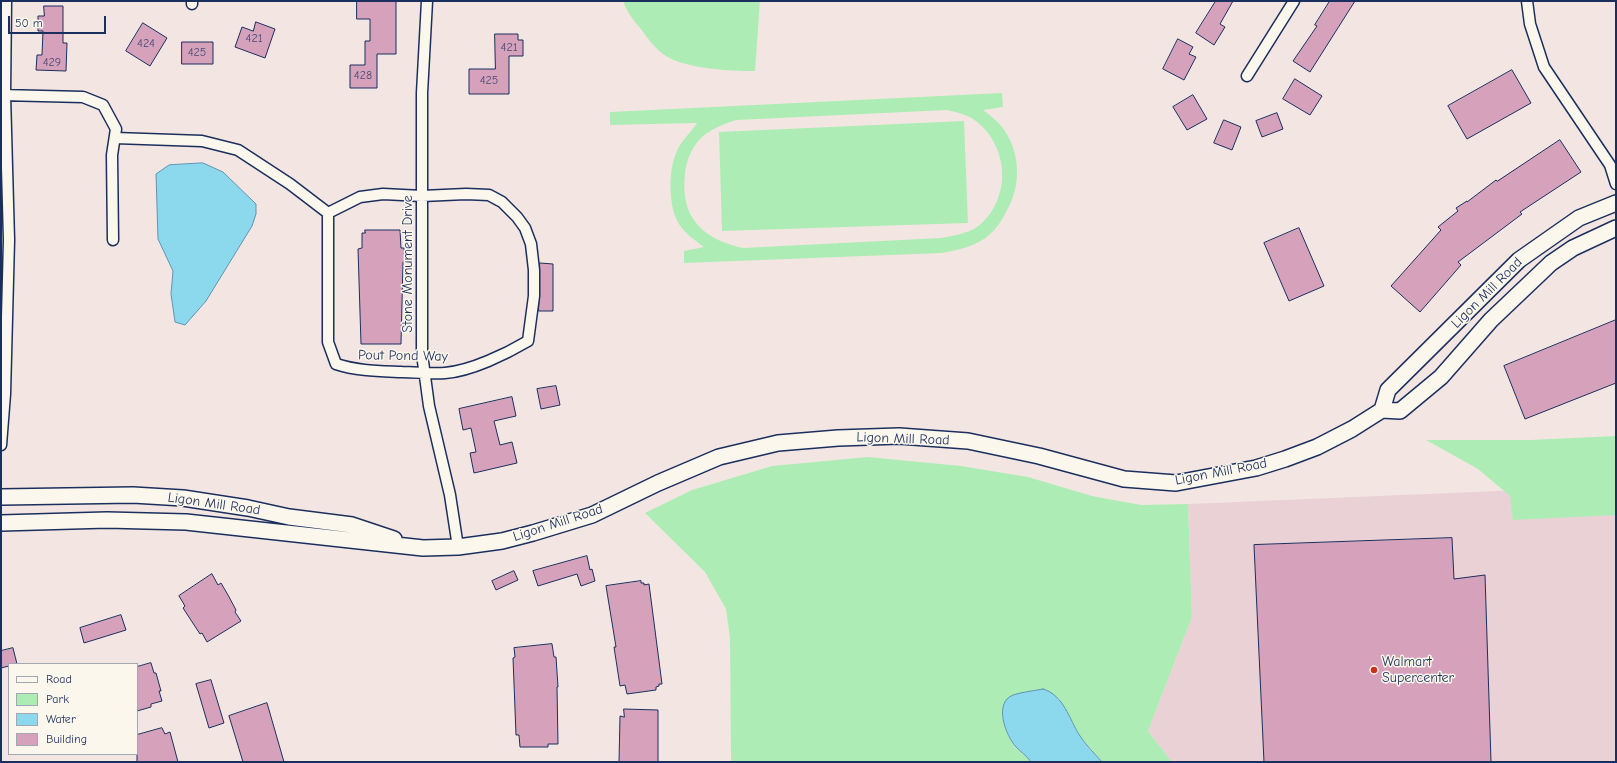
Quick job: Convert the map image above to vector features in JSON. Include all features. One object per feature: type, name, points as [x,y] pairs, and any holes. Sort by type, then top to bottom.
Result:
[{"type":"main road","name":"Ligon Mill Road","points":[[1382,410],[1388,390],[1519,260],[1579,218],[1616,203]]},
{"type":"main road","name":"Ligon Mill Road","points":[[1,523],[107,520],[186,522],[423,548],[458,547],[502,541],[592,515],[658,483],[719,457],[778,443],[838,438],[899,436],[968,441],[1039,456],[1124,479],[1176,483],[1256,468],[1285,459],[1317,447],[1352,429],[1382,410],[1400,411],[1441,377],[1492,320],[1551,263],[1574,248],[1616,228]]},
{"type":"main road","name":"Ligon Mill Road","points":[[1,497],[133,495],[183,498],[248,508],[289,517],[352,525],[423,548]]},
{"type":"street","points":[[1,445],[10,240],[3,95],[6,1]]},
{"type":"street","name":"Stone Monument Drive","points":[[427,1],[422,93],[422,354],[429,406],[450,495],[458,547]]},
{"type":"street","points":[[1247,76],[1294,1]]},
{"type":"street","points":[[1528,1],[1530,24],[1544,67],[1610,165],[1616,184]]},
{"type":"street","points":[[3,95],[83,97],[102,105],[116,129],[112,155],[113,240]]},
{"type":"street","points":[[115,138],[202,141],[238,150],[290,184],[328,212]]},
{"type":"street","name":"Pout Pond Way","points":[[384,194],[422,196],[466,194],[489,195],[502,202],[517,217],[525,228],[531,244],[534,270],[534,296],[528,341],[512,351],[478,365],[446,373],[351,369],[336,364],[328,342],[328,212],[360,197],[384,194]]},
{"type":"shaded area","points":[[1616,486],[1616,762],[1172,762],[1148,731],[1192,617],[1188,504]]},
{"type":"green space","points":[[623,1],[760,1],[755,71],[721,70],[685,64],[666,56],[649,40],[630,16]]},
{"type":"green space","points":[[1002,93],[1003,107],[983,110],[1000,125],[1010,141],[1016,161],[1016,182],[1011,202],[999,224],[980,242],[968,247],[942,253],[684,263],[684,251],[704,247],[690,237],[679,224],[675,217],[670,188],[674,159],[679,147],[697,123],[610,125],[610,112]],"holes":[[[947,110],[970,117],[982,126],[995,144],[1002,165],[1001,188],[992,211],[978,226],[970,231],[941,238],[743,248],[716,239],[705,232],[690,214],[684,189],[688,158],[693,148],[703,136],[723,125],[736,120]]]},
{"type":"green space","points":[[964,121],[968,223],[722,231],[719,132]]},
{"type":"green space","points":[[1616,436],[1616,515],[1513,520],[1510,496],[1478,469],[1426,440],[1530,440]]},
{"type":"green space","points":[[868,457],[961,466],[1028,477],[1092,496],[1141,505],[1188,504],[1192,617],[1148,731],[1172,762],[1102,762],[1080,736],[1059,698],[1002,714],[1010,740],[1015,747],[1031,762],[731,762],[730,638],[726,609],[705,572],[645,513],[692,490],[772,466]]},
{"type":"water","points":[[203,163],[223,172],[256,204],[256,214],[252,226],[206,301],[185,325],[175,322],[171,294],[173,271],[158,239],[156,174],[169,165]]},
{"type":"water","points":[[1043,689],[1056,696],[1061,702],[1080,736],[1102,762],[1031,762],[1016,747],[1005,728],[1003,720],[1004,705],[1007,699],[1013,695]]},
{"type":"building","points":[[357,1],[396,1],[396,54],[377,54],[377,88],[350,88],[350,65],[365,65],[365,41],[370,41],[370,19],[357,19]]},
{"type":"building","points":[[1216,1],[1233,1],[1220,24],[1225,27],[1214,45],[1196,33]]},
{"type":"building","points":[[1330,1],[1355,1],[1310,72],[1293,61],[1317,26],[1315,25]]},
{"type":"building","points":[[44,6],[63,6],[63,43],[67,43],[66,71],[36,70],[37,55],[42,55],[43,31],[38,31],[38,16],[44,16]]},
{"type":"building","points":[[256,22],[275,29],[265,58],[235,47],[242,27],[253,31]]},
{"type":"building","points":[[143,23],[167,38],[150,66],[126,51]]},
{"type":"building","points":[[495,34],[518,34],[518,40],[523,40],[523,56],[509,56],[509,94],[469,94],[469,69],[495,69]]},
{"type":"building","points":[[1178,39],[1193,47],[1189,54],[1196,57],[1184,80],[1163,69]]},
{"type":"building","points":[[182,42],[213,42],[213,64],[182,64]]},
{"type":"building","points":[[1512,70],[1531,103],[1467,139],[1448,106]]},
{"type":"building","points":[[1295,79],[1322,96],[1310,115],[1283,99]]},
{"type":"building","points":[[1193,95],[1207,119],[1187,130],[1173,107]]},
{"type":"building","points":[[1277,113],[1283,129],[1262,137],[1256,121]]},
{"type":"building","points":[[1224,120],[1241,127],[1232,150],[1214,143]]},
{"type":"building","points":[[1560,140],[1581,172],[1520,212],[1522,214],[1458,262],[1461,265],[1420,312],[1391,286],[1441,230],[1438,227],[1458,211],[1456,208],[1467,202],[1496,180],[1497,181]]},
{"type":"building","points":[[1299,228],[1324,286],[1289,301],[1264,243]]},
{"type":"building","points":[[365,230],[400,230],[401,248],[404,248],[405,262],[403,262],[401,344],[361,344],[358,249],[362,248],[362,233],[365,233]]},
{"type":"building","points":[[540,263],[553,264],[553,311],[539,311]]},
{"type":"building","points":[[1616,320],[1616,383],[1525,419],[1504,366]]},
{"type":"building","points":[[556,386],[560,405],[541,409],[537,389]]},
{"type":"building","points":[[512,397],[516,416],[494,421],[500,445],[512,442],[517,463],[474,473],[470,453],[476,452],[471,428],[463,430],[459,409]]},
{"type":"building","name":"Walmart Supercenter","points":[[1452,538],[1454,579],[1485,575],[1491,762],[1264,762],[1254,545]]},
{"type":"building","points":[[587,556],[590,570],[592,569],[595,581],[581,586],[577,574],[538,586],[533,571]]},
{"type":"building","points":[[514,571],[518,580],[496,590],[492,581]]},
{"type":"building","points":[[212,574],[218,585],[221,583],[241,621],[207,642],[183,608],[185,606],[179,596]]},
{"type":"building","points":[[641,581],[644,585],[649,584],[662,684],[659,684],[659,686],[656,687],[656,690],[627,694],[625,685],[620,686],[614,647],[616,647],[606,586]]},
{"type":"building","points":[[121,615],[126,630],[84,643],[80,628]]},
{"type":"building","points":[[552,644],[554,657],[556,657],[558,687],[558,744],[548,744],[548,747],[520,747],[519,735],[516,735],[513,658],[515,657],[514,648]]},
{"type":"building","points":[[13,648],[17,663],[8,663],[8,666],[1,668],[1,651]]},
{"type":"building","points":[[151,663],[154,673],[156,673],[162,701],[151,704],[151,707],[138,711],[138,667]]},
{"type":"building","points":[[211,680],[224,723],[209,728],[196,684]]},
{"type":"building","points":[[267,703],[284,762],[243,762],[229,716]]},
{"type":"building","points":[[624,709],[658,710],[658,762],[619,762],[620,716],[624,717]]},
{"type":"building","points":[[162,728],[165,734],[170,732],[178,762],[137,762],[138,735]]},
{"type":"place","name":"Walmart Supercenter","points":[[1374,670]]}]
